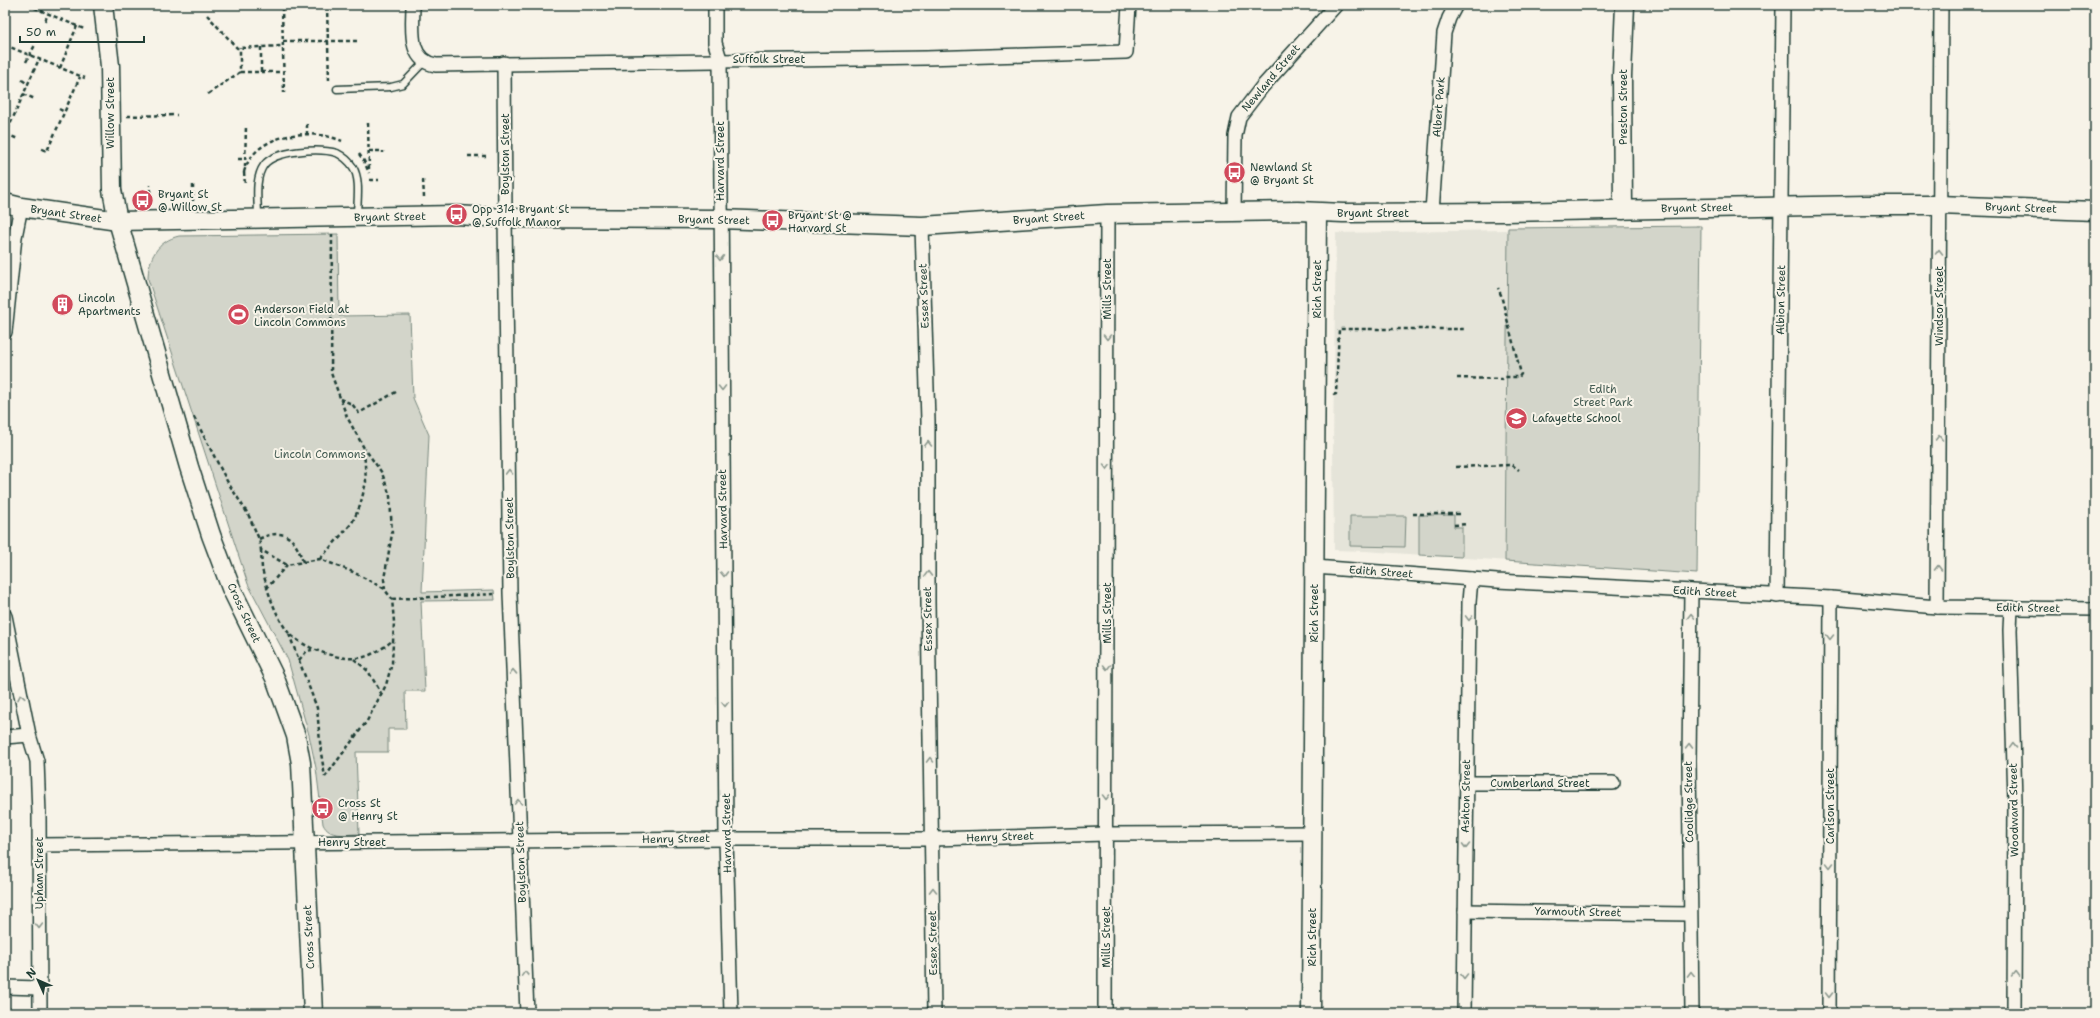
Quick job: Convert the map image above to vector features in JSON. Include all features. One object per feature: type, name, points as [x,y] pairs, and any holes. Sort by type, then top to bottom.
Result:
[{"type":"main road","name":"Willow Street","points":[[103,5],[110,66],[110,142],[112,190],[118,221]]},
{"type":"main road","name":"Preston Street","points":[[1623,210],[1622,76],[1625,5]]},
{"type":"main road","name":"Bryant Street","points":[[13,205],[118,221],[465,215],[505,218],[720,219],[922,226],[1107,214],[1298,211],[1317,213],[1432,212],[1939,205],[2095,211]]},
{"type":"main road","name":"Rich Street","points":[[1311,1013],[1317,213]]},
{"type":"main road","name":"Cross Street","points":[[118,221],[204,515],[231,588],[275,678],[296,736],[301,763],[313,1013]]},
{"type":"street","points":[[413,5],[414,46],[418,55],[425,61]]},
{"type":"street","name":"Harvard Street","points":[[715,5],[715,43],[720,59],[720,219],[726,839],[731,1013]]},
{"type":"street","name":"Suffolk Street","points":[[425,61],[436,65],[720,59],[911,58],[1126,52],[1129,5]]},
{"type":"street","name":"Newland Street","points":[[1234,212],[1235,136],[1239,117],[1262,87],[1336,5]]},
{"type":"street","name":"Albert Park","points":[[1432,212],[1444,33],[1449,18],[1456,5]]},
{"type":"street","name":"Albion Street","points":[[1777,596],[1783,5]]},
{"type":"street","name":"Windsor Street","points":[[1937,607],[1941,5]]},
{"type":"street","name":"Boylston Street","points":[[504,63],[510,593],[527,1013]]},
{"type":"street","points":[[5,332],[15,237],[13,205]]},
{"type":"street","name":"Mills Street","points":[[1106,1013],[1107,214]]},
{"type":"street","name":"Essex Street","points":[[922,226],[928,421],[928,602],[934,1013]]},
{"type":"street","name":"Edith Street","points":[[1314,567],[1471,579],[1831,598],[1937,607],[2095,609]]},
{"type":"street","name":"Ashton Street","points":[[1464,1013],[1466,783],[1469,602],[1471,579]]},
{"type":"street","name":"Coolidge Street","points":[[1691,591],[1688,760],[1692,1013]]},
{"type":"street","name":"Carlson Street","points":[[1829,1013],[1831,598]]},
{"type":"street","name":"Woodward Street","points":[[2011,608],[2010,630],[2015,802],[2014,1013]]},
{"type":"street","name":"Upham Street","points":[[5,616],[29,735],[37,761],[40,1013]]},
{"type":"street","points":[[5,737],[29,735]]},
{"type":"street","name":"Cumberland Street","points":[[1466,783],[1613,783]]},
{"type":"street","name":"Henry Street","points":[[39,845],[726,839],[932,839],[1106,834],[1313,833]]},
{"type":"street","name":"Yarmouth Street","points":[[1465,911],[1690,914]]},
{"type":"street","points":[[5,987],[39,988]]},
{"type":"lane","points":[[337,88],[391,88],[403,84],[425,61]]},
{"type":"lane","points":[[258,218],[258,178],[265,164],[271,158],[282,153],[313,152],[338,154],[352,165],[357,179],[357,217]]},
{"type":"path","points":[[28,5],[84,30]]},
{"type":"path","points":[[327,6],[329,88]]},
{"type":"path","points":[[282,7],[284,93]]},
{"type":"path","points":[[45,21],[48,14]]},
{"type":"path","points":[[207,15],[237,48],[283,46]]},
{"type":"path","points":[[60,68],[77,26]]},
{"type":"path","points":[[283,41],[358,40]]},
{"type":"path","points":[[5,45],[85,78]]},
{"type":"path","points":[[26,62],[35,45]]},
{"type":"path","points":[[240,47],[240,72]]},
{"type":"path","points":[[261,47],[261,72]]},
{"type":"path","points":[[18,139],[5,135],[38,59]]},
{"type":"path","points":[[208,94],[240,72],[284,72]]},
{"type":"path","points":[[42,149],[47,151],[80,77]]},
{"type":"path","points":[[22,80],[28,84]]},
{"type":"path","points":[[23,94],[35,99]]},
{"type":"path","points":[[59,109],[65,112]]},
{"type":"path","points":[[124,116],[177,115]]},
{"type":"path","points":[[5,123],[9,125]]},
{"type":"path","points":[[368,123],[370,186]]},
{"type":"path","points":[[306,124],[306,134]]},
{"type":"path","points":[[245,186],[246,125]]},
{"type":"path","points":[[369,151],[382,151],[383,153]]},
{"type":"path","points":[[468,156],[489,156]]},
{"type":"path","points":[[238,159],[245,159]]},
{"type":"path","points":[[370,180],[379,180]]},
{"type":"path","points":[[423,180],[424,197]]},
{"type":"path","points":[[193,185],[193,200]]},
{"type":"path","points":[[150,186],[150,200]]},
{"type":"path","points":[[332,217],[331,373],[340,399],[364,448],[382,473],[390,496],[392,534],[384,579],[385,590]]},
{"type":"path","points":[[1457,378],[1502,379],[1506,377],[1519,377],[1521,374],[1498,288]]},
{"type":"path","points":[[1336,392],[1339,329],[1466,329]]},
{"type":"path","points":[[340,399],[352,404],[359,413],[396,392]]},
{"type":"path","points":[[194,416],[227,481],[248,514],[259,539],[264,580],[267,588],[280,619],[289,632],[317,708],[325,778],[367,721],[382,693],[389,675],[394,622],[392,599],[385,590],[353,572],[320,559],[287,565],[267,588]]},
{"type":"path","points":[[320,559],[352,523],[360,506],[366,482],[364,448]]},
{"type":"path","points":[[1456,467],[1512,465],[1519,470]]},
{"type":"path","points":[[1413,514],[1461,514]]},
{"type":"path","points":[[1454,525],[1466,524]]},
{"type":"path","points":[[259,539],[273,533],[285,536],[297,548],[303,562]]},
{"type":"path","points":[[261,550],[287,565]]},
{"type":"path","points":[[392,599],[510,593]]},
{"type":"path","points":[[289,632],[312,650],[354,658],[364,657],[386,646],[393,640]]},
{"type":"path","points":[[299,661],[307,651],[312,650]]},
{"type":"path","points":[[354,658],[368,671],[382,693]]},
{"type":"shaded area","name":"Lafayette School","points":[[1701,226],[1697,574],[1334,550],[1333,445],[1336,233],[1507,230],[1508,228]]},
{"type":"green space","name":"Edith Street Park","points":[[1701,226],[1697,574],[1505,561],[1508,228]]},
{"type":"green space","name":"Lincoln Commons","points":[[338,234],[339,316],[410,315],[413,398],[429,435],[422,592],[494,590],[495,600],[421,601],[425,691],[405,691],[406,729],[388,729],[388,752],[356,752],[359,834],[343,835],[329,831],[323,824],[316,768],[309,735],[288,660],[248,584],[148,279],[148,271],[152,257],[165,242],[179,236]]},
{"type":"green space","points":[[1419,515],[1454,515],[1454,527],[1462,527],[1462,557],[1419,555]]},
{"type":"green space","points":[[1350,516],[1406,516],[1405,547],[1350,546]]},
{"type":"place","name":"Newland St @ Bryant St","points":[[1235,173]]},
{"type":"place","name":"Bryant St @ Willow St","points":[[143,200]]},
{"type":"place","name":"Opp 314 Bryant St @ Suffolk Manor","points":[[457,215]]},
{"type":"place","name":"Bryant St @ Harvard St","points":[[772,221]]},
{"type":"place","name":"Lincoln Apartments","points":[[63,304]]},
{"type":"place","name":"Anderson Field at Lincoln Commons","points":[[238,315]]},
{"type":"place","name":"Lafayette School","points":[[1516,418]]},
{"type":"place","name":"Cross St @ Henry St","points":[[323,809]]}]
